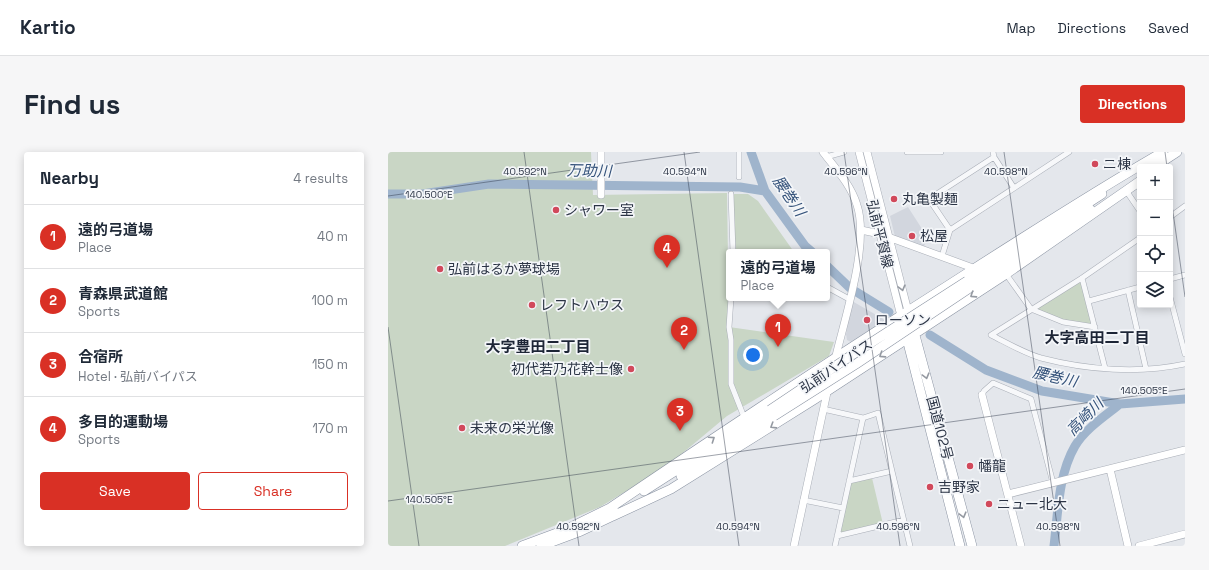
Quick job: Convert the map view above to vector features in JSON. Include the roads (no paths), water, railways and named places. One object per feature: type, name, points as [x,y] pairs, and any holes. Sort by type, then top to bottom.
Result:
[{"type":"highway","name":"弘前バイパス","points":[[1147,164],[1164,152]]},
{"type":"highway","points":[[611,512],[744,417],[1096,190],[1164,152]]},
{"type":"highway","points":[[1159,164],[1178,152]]},
{"type":"highway","points":[[1162,164],[1178,152]]},
{"type":"highway","name":"弘前バイパス","points":[[969,284],[1137,171]]},
{"type":"highway","name":"弘前バイパス","points":[[541,546],[581,531],[772,413],[852,355],[969,284],[1137,178]]},
{"type":"highway","points":[[611,512],[671,489],[827,392],[1006,274],[1127,192],[1137,184]]},
{"type":"highway","name":"国道102号","points":[[904,313],[972,546]]},
{"type":"highway","name":"国道102号","points":[[911,336],[960,546]]},
{"type":"highway","name":"弘前バイパス","points":[[522,546],[611,512]]},
{"type":"street","points":[[601,152],[601,192]]},
{"type":"street","points":[[739,152],[739,178]]},
{"type":"street","points":[[824,154],[844,152]]},
{"type":"street","name":"弘前平賀線","points":[[860,152],[880,234],[904,313]]},
{"type":"street","name":"弘前平賀線","points":[[868,152],[889,237],[904,313]]},
{"type":"street","points":[[907,152],[941,152]]},
{"type":"street","points":[[942,256],[950,230],[1069,152]]},
{"type":"street","points":[[794,546],[860,248],[861,230],[858,207],[854,196],[824,154]]},
{"type":"street","points":[[950,230],[929,199],[993,155],[1014,188]]},
{"type":"street","points":[[1127,192],[1137,207]]},
{"type":"street","points":[[731,194],[733,249]]},
{"type":"street","points":[[1173,215],[1185,206]]},
{"type":"street","points":[[861,230],[889,237],[973,268]]},
{"type":"street","points":[[1137,240],[1082,278],[991,335],[1040,358],[1089,368],[1146,369],[1167,368],[1185,364]]},
{"type":"street","points":[[1006,274],[1031,309],[1063,322],[1095,326]]},
{"type":"street","points":[[1173,278],[1185,275]]},
{"type":"street","points":[[1082,278],[1105,368]]},
{"type":"street","points":[[830,287],[850,297]]},
{"type":"street","points":[[1089,301],[1137,288]]},
{"type":"street","points":[[1128,290],[1146,369]]},
{"type":"street","points":[[731,301],[729,328],[732,340],[731,384],[744,417]]},
{"type":"street","points":[[1173,308],[1185,354]]},
{"type":"street","points":[[1021,546],[982,395],[984,391],[994,383],[1031,399],[1055,483]]},
{"type":"street","points":[[823,410],[862,418],[878,413],[910,546]]},
{"type":"street","points":[[835,546],[862,418]]},
{"type":"street","points":[[1008,494],[1185,450]]},
{"type":"street","points":[[1110,469],[1128,546]]},
{"type":"street","points":[[849,481],[892,471]]},
{"type":"street","points":[[803,500],[843,508]]},
{"type":"street","points":[[837,536],[904,520]]},
{"type":"street","points":[[1139,546],[1185,534]]},
{"type":"waterway","name":"腰巻川","points":[[751,152],[765,191],[808,249]]},
{"type":"waterway","name":"万助川","points":[[388,194],[422,194],[489,184],[740,187],[765,191]]},
{"type":"waterway","name":"腰巻川","points":[[830,269],[850,288],[889,312]]},
{"type":"waterway","name":"腰巻川","points":[[930,335],[986,370],[1042,391],[1120,404],[1185,399]]},
{"type":"waterway","name":"高崎川","points":[[1054,546],[1062,482],[1069,457],[1084,434],[1120,404]]},
{"type":"place","name":"ニ棟","points":[[1095,164]]},
{"type":"place","name":"丸亀製麺","points":[[894,199]]},
{"type":"place","name":"シャワー室","points":[[556,210]]},
{"type":"place","name":"松屋","points":[[912,236]]},
{"type":"place","name":"多目的運動場","points":[[667,268]]},
{"type":"place","name":"弘前はるか夢球場","points":[[440,269]]},
{"type":"place","name":"レフトハウス","points":[[532,305]]},
{"type":"place","name":"ローソン","points":[[867,320]]},
{"type":"place","name":"遠的弓道場","points":[[778,347]]},
{"type":"place","name":"青森県武道館","points":[[684,350]]},
{"type":"place","name":"初代若乃花幹士像","points":[[631,369]]},
{"type":"place","name":"未来の栄光像","points":[[462,428]]},
{"type":"place","name":"合宿所","points":[[680,431]]},
{"type":"place","name":"幡龍","points":[[970,466]]},
{"type":"place","name":"吉野家","points":[[930,487]]},
{"type":"place","name":"ニュー北大","points":[[989,504]]},
{"type":"district","name":"大字高田二丁目","points":[[1097,338]]},
{"type":"district","name":"大字豊田二丁目","points":[[538,347]]}]
